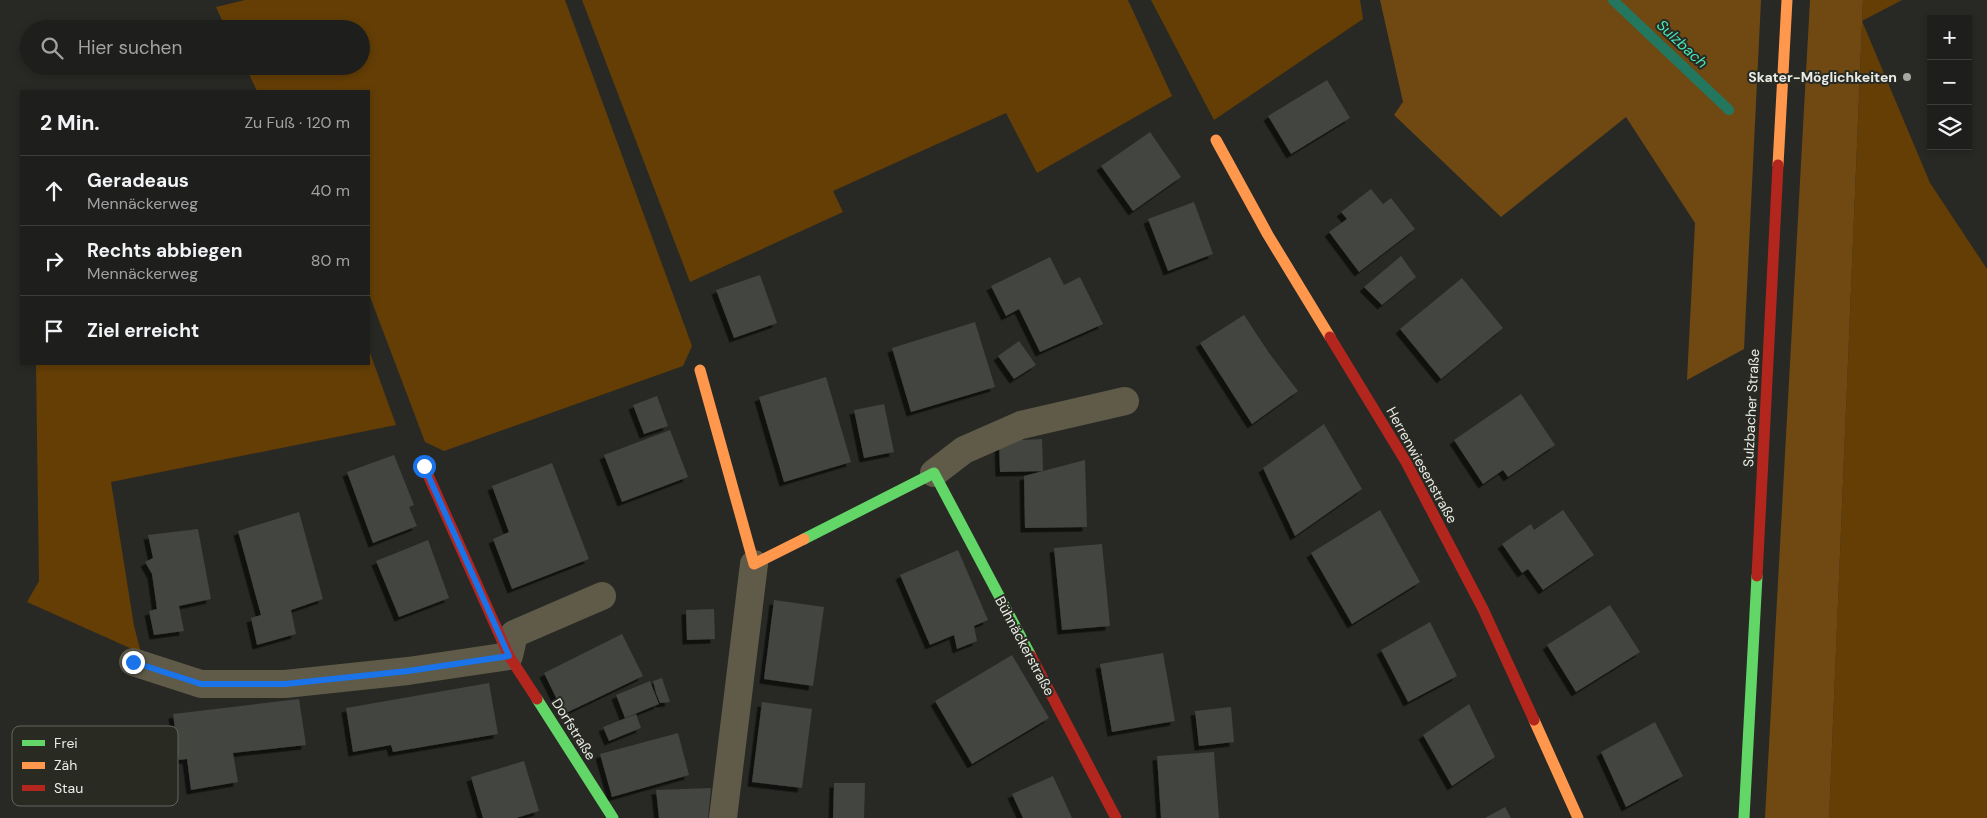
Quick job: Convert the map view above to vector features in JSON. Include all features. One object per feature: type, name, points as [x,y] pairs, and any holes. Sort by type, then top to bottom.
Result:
[{"type":"street","name":"Sulzbacher Straße","points":[[1744,818],[1788,0]]},
{"type":"street","name":"Herrenwiesenstraße","points":[[1216,140],[1268,235],[1406,462],[1483,609],[1578,818]]},
{"type":"street","points":[[700,370],[754,564],[723,818]]},
{"type":"street","points":[[754,564],[934,473],[964,450],[1021,425],[1125,401]]},
{"type":"street","name":"Dorfstraße","points":[[424,466],[509,656],[613,818]]},
{"type":"street","name":"Bühnäckerstraße","points":[[934,473],[1116,818]]},
{"type":"street","points":[[133,662],[201,684],[285,684],[408,671],[509,656],[514,634],[602,596]]},
{"type":"shaded area","points":[[245,0],[565,0],[692,346],[683,366],[444,451],[425,442],[370,297],[370,90],[257,90],[249,75],[370,75],[370,20],[222,20],[216,7]]},
{"type":"shaded area","points":[[582,0],[1128,0],[1172,96],[1037,173],[1006,113],[833,191],[843,212],[690,282]]},
{"type":"shaded area","points":[[1151,0],[1360,0],[1363,19],[1214,120]]},
{"type":"shaded area","points":[[1380,0],[1761,0],[1744,349],[1687,380],[1695,223],[1626,117],[1501,217],[1394,115],[1403,102]]},
{"type":"shaded area","points":[[1810,0],[1863,0],[1829,818],[1765,818]]},
{"type":"shaded area","points":[[1863,0],[1902,0],[1862,21]]},
{"type":"shaded area","points":[[1862,21],[1930,183],[1987,269],[1987,818],[1829,818]]},
{"type":"shaded area","points":[[370,353],[396,425],[111,482],[134,626],[141,653],[27,602],[39,581],[36,365],[370,365]]},
{"type":"building","points":[[1327,80],[1350,118],[1291,154],[1268,116]]},
{"type":"building","points":[[1150,132],[1181,177],[1133,211],[1101,166]]},
{"type":"building","points":[[1371,189],[1383,204],[1391,198],[1415,229],[1359,272],[1329,232],[1347,219],[1341,212]]},
{"type":"building","points":[[1194,202],[1213,254],[1168,271],[1148,219]]},
{"type":"building","points":[[1401,256],[1416,277],[1382,305],[1364,287]]},
{"type":"building","points":[[1050,257],[1064,285],[1080,277],[1103,324],[1040,352],[1019,309],[1006,316],[991,286]]},
{"type":"building","points":[[760,275],[777,323],[734,338],[716,290]]},
{"type":"building","points":[[1462,278],[1503,328],[1441,379],[1400,329]]},
{"type":"building","points":[[1244,315],[1269,353],[1298,391],[1252,424],[1200,343]]},
{"type":"building","points":[[975,322],[995,387],[911,412],[892,348]]},
{"type":"building","points":[[1019,341],[1036,365],[1014,379],[998,356]]},
{"type":"building","points":[[826,377],[851,462],[784,482],[759,397]]},
{"type":"building","points":[[1521,394],[1555,445],[1508,477],[1503,470],[1483,484],[1454,440]]},
{"type":"building","points":[[657,396],[668,426],[644,434],[633,405]]},
{"type":"building","points":[[884,404],[894,452],[864,458],[854,410]]},
{"type":"building","points":[[1324,424],[1362,489],[1295,536],[1263,468]]},
{"type":"building","points":[[670,430],[688,477],[622,502],[604,455]]},
{"type":"building","points":[[1042,439],[1043,471],[1000,472],[999,441]]},
{"type":"building","points":[[394,455],[414,505],[409,507],[417,526],[373,543],[347,472]]},
{"type":"building","points":[[1085,460],[1087,527],[1025,528],[1024,476]]},
{"type":"building","points":[[552,463],[589,559],[512,589],[493,539],[509,532],[492,486]]},
{"type":"building","points":[[1380,510],[1420,582],[1352,624],[1311,553]]},
{"type":"building","points":[[1563,510],[1594,555],[1543,590],[1528,569],[1522,573],[1502,544],[1531,524],[1534,530]]},
{"type":"building","points":[[299,512],[323,599],[291,610],[296,634],[257,645],[251,618],[261,615],[238,531]]},
{"type":"building","points":[[198,529],[211,599],[179,606],[184,631],[154,635],[149,611],[157,609],[152,574],[145,562],[153,558],[148,535]]},
{"type":"building","points":[[428,540],[449,598],[399,617],[376,561]]},
{"type":"building","points":[[1102,544],[1110,626],[1062,630],[1054,548]]},
{"type":"building","points":[[958,550],[988,620],[974,626],[977,641],[957,649],[954,635],[930,645],[900,575]]},
{"type":"building","points":[[774,600],[824,607],[813,686],[764,679]]},
{"type":"building","points":[[1610,605],[1640,652],[1576,692],[1547,645]]},
{"type":"building","points":[[714,609],[715,639],[687,640],[686,610]]},
{"type":"building","points":[[1430,622],[1457,676],[1408,702],[1381,650]]},
{"type":"building","points":[[622,634],[643,676],[564,714],[544,673]]},
{"type":"building","points":[[1163,653],[1175,721],[1112,732],[1100,664]]},
{"type":"building","points":[[1012,655],[1049,718],[972,764],[935,701]]},
{"type":"building","points":[[662,678],[670,702],[660,703],[656,693],[653,681]]},
{"type":"building","points":[[650,681],[659,704],[625,718],[616,695]]},
{"type":"building","points":[[489,683],[498,734],[393,752],[391,745],[353,752],[346,708]]},
{"type":"building","points":[[299,699],[306,745],[233,753],[238,782],[191,790],[187,759],[179,760],[178,726],[175,726],[173,714]]},
{"type":"building","points":[[762,702],[812,709],[802,788],[752,782]]},
{"type":"building","points":[[1469,704],[1495,757],[1452,786],[1423,735]]},
{"type":"building","points":[[1231,707],[1234,742],[1199,746],[1195,711]]},
{"type":"building","points":[[636,714],[641,728],[609,741],[603,727]]},
{"type":"building","points":[[1655,722],[1683,776],[1626,807],[1601,752]]},
{"type":"building","points":[[678,733],[689,775],[612,797],[600,754]]},
{"type":"building","points":[[1214,752],[1219,818],[1161,818],[1157,756]]},
{"type":"building","points":[[524,761],[539,811],[516,818],[483,818],[471,777]]},
{"type":"building","points":[[1053,776],[1072,818],[1023,818],[1012,794]]},
{"type":"building","points":[[834,783],[865,783],[864,818],[833,818]]},
{"type":"building","points":[[711,788],[708,818],[659,818],[656,790]]},
{"type":"building","points":[[1505,807],[1511,818],[1485,818]]},
{"type":"waterway","name":"Sulzbach","points":[[1613,0],[1729,110]]},
{"type":"traffic: fast","points":[[804,539],[934,473],[1031,656]]},
{"type":"traffic: fast","points":[[1744,818],[1757,576]]},
{"type":"traffic: fast","points":[[537,699],[613,818]]},
{"type":"traffic: slow","points":[[1778,165],[1787,0]]},
{"type":"traffic: slow","points":[[1216,140],[1268,235],[1330,337]]},
{"type":"traffic: slow","points":[[700,370],[754,564],[804,539]]},
{"type":"traffic: slow","points":[[1534,720],[1578,818]]},
{"type":"traffic: jam","points":[[1757,576],[1778,165]]},
{"type":"traffic: jam","points":[[1330,337],[1406,462],[1483,609],[1534,720]]},
{"type":"traffic: jam","points":[[424,466],[509,656],[537,699]]},
{"type":"traffic: jam","points":[[1031,656],[1116,818]]},
{"type":"place","name":"Skater-Möglichkeiten","points":[[1907,77]]},
{"type":"route","points":[[133,662],[201,684],[285,684],[408,671],[509,656],[424,466]]}]
